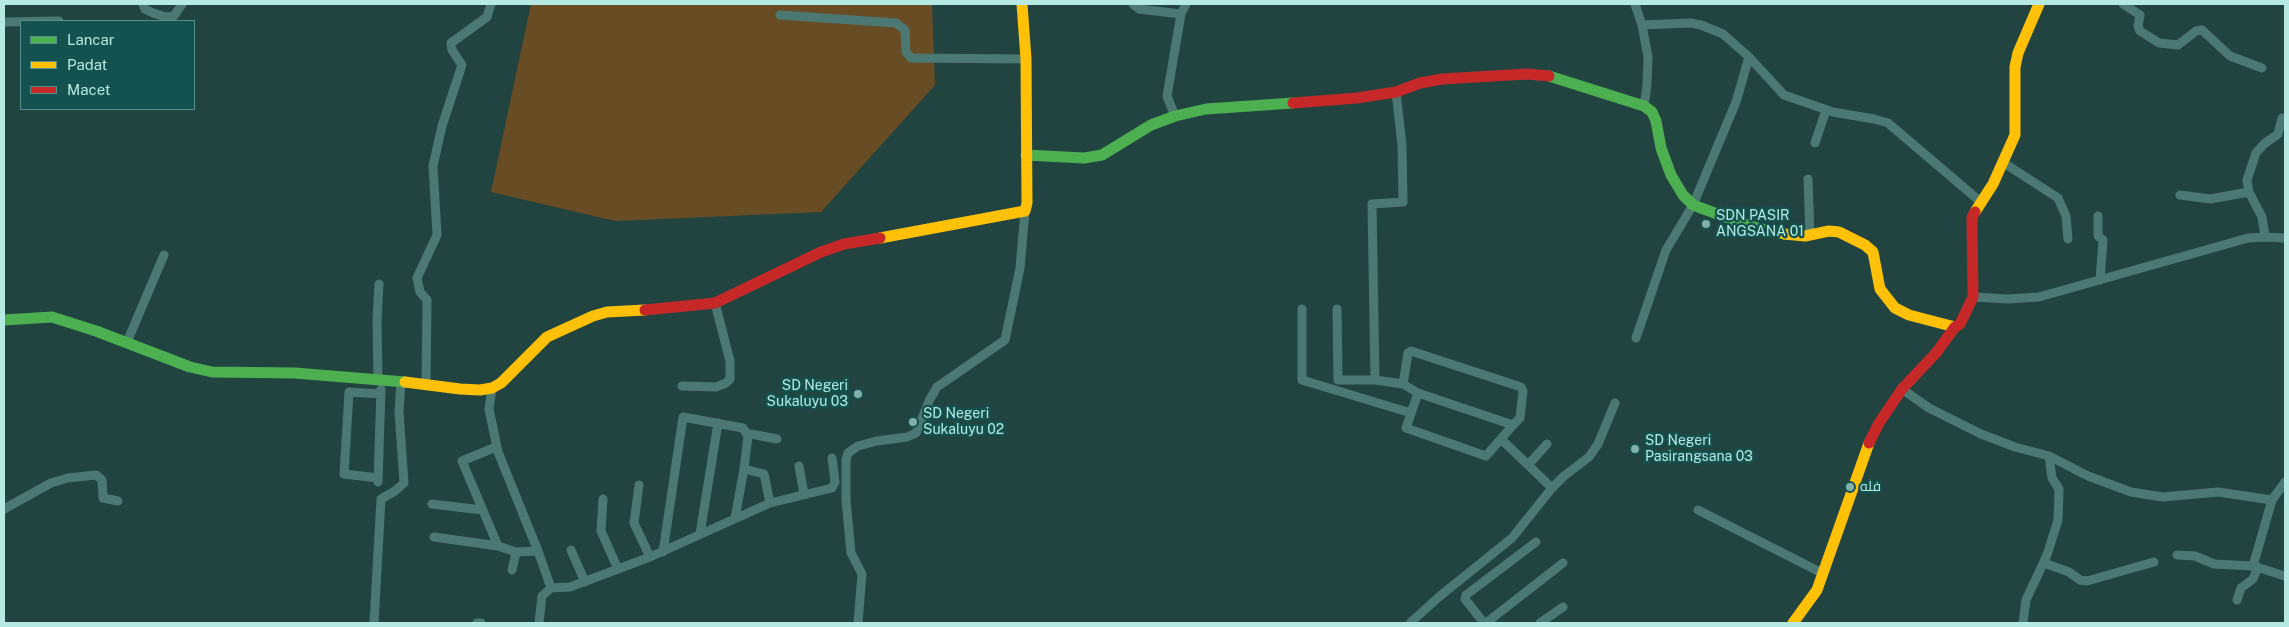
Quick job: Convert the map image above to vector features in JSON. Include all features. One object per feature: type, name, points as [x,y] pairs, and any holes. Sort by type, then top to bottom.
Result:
[{"type":"street","points":[[143,4],[145,9],[166,17],[174,16],[182,4]]},
{"type":"street","points":[[426,384],[427,300],[420,292],[417,278],[437,235],[433,166],[442,126],[462,65],[452,50],[451,43],[487,17],[491,4]]},
{"type":"street","points":[[858,623],[862,574],[851,553],[846,500],[846,460],[848,453],[858,446],[907,437],[916,433],[937,387],[1005,340],[1020,268],[1027,202],[1026,59],[1022,4]]},
{"type":"street","points":[[1133,4],[1139,9],[1181,14]]},
{"type":"street","points":[[1175,116],[1167,96],[1181,14],[1186,4]]},
{"type":"street","points":[[1636,4],[1648,57],[1644,106]]},
{"type":"street","points":[[1793,623],[1817,590],[1871,437],[1889,406],[1902,389],[1936,354],[1955,327],[1962,322],[1973,297],[1971,228],[1975,210],[1982,202],[2004,163],[2014,134],[2015,67],[2018,53],[2039,4]]},
{"type":"street","points":[[2123,4],[2140,15],[2138,26],[2140,31],[2159,43],[2178,45],[2196,31],[2202,30],[2230,56],[2262,68]]},
{"type":"street","points":[[780,15],[896,22],[905,30],[906,52],[911,58],[1026,59]]},
{"type":"street","points":[[4,22],[20,22]]},
{"type":"street","points":[[1642,25],[1681,23],[1701,25],[1722,34],[1749,57],[1784,95],[1826,110],[1888,123],[1982,202]]},
{"type":"street","points":[[1636,338],[1666,250],[1693,205],[1736,102],[1749,57]]},
{"type":"street","points":[[1026,155],[1084,158],[1102,155],[1141,130],[1175,116],[1206,109],[1343,100],[1396,92],[1432,80],[1542,75],[1566,80],[1644,106],[1655,117],[1671,175],[1683,195],[1693,205],[1765,230],[1791,236],[1810,236],[1834,231],[1865,245],[1875,256],[1880,289],[1895,308],[1909,315],[1955,327]]},
{"type":"street","points":[[1375,380],[1372,204],[1403,202],[1402,145],[1396,92]]},
{"type":"street","points":[[1815,143],[1826,110]]},
{"type":"street","points":[[2265,236],[2262,217],[2249,192],[2247,180],[2252,162],[2259,148],[2278,134],[2282,118]]},
{"type":"street","points":[[2004,163],[2058,198],[2066,216],[2068,239]]},
{"type":"street","points":[[1808,179],[1810,236]]},
{"type":"street","points":[[2180,195],[2210,199],[2249,192]]},
{"type":"street","points":[[4,320],[52,317],[127,342],[182,364],[212,372],[295,373],[480,390],[501,384],[547,337],[580,321],[606,312],[688,307],[715,303],[731,297],[821,252],[844,244],[1016,215],[1025,211]]},
{"type":"street","points":[[2098,216],[2098,236],[2103,240],[2100,280]]},
{"type":"street","points":[[1973,297],[2008,299],[2039,297],[2238,241],[2265,236],[2285,238]]},
{"type":"street","points":[[127,342],[164,255]]},
{"type":"street","points":[[379,284],[377,320],[381,394],[378,480],[344,474],[349,392],[381,394]]},
{"type":"street","points":[[682,386],[716,387],[726,384],[730,379],[730,361],[715,303]]},
{"type":"street","points":[[1337,308],[1338,380]]},
{"type":"street","points":[[1302,309],[1302,380],[1411,413]]},
{"type":"street","points":[[1403,384],[1408,353],[1414,351],[1521,387],[1523,391],[1520,418],[1486,456],[1406,428],[1418,393]]},
{"type":"street","points":[[1324,387],[1338,380],[1375,380],[1403,384],[1418,393],[1513,424]]},
{"type":"street","points":[[374,623],[381,499],[404,483],[399,412],[402,382]]},
{"type":"street","points":[[492,388],[489,409],[496,447],[551,588]]},
{"type":"street","points":[[1902,389],[1929,408],[1981,434],[2015,447],[2049,456],[2097,480],[2131,492],[2153,496],[2179,497],[2218,492],[2272,500]]},
{"type":"street","points":[[1410,623],[1440,596],[1512,538],[1552,488],[1594,451],[1615,403]]},
{"type":"street","points":[[663,552],[683,417],[743,428],[748,436],[735,518]]},
{"type":"street","points":[[700,534],[718,423]]},
{"type":"street","points":[[748,436],[751,434],[777,440]]},
{"type":"street","points":[[1501,439],[1552,488]]},
{"type":"street","points":[[1528,465],[1547,444]]},
{"type":"street","points":[[496,447],[462,461],[498,546]]},
{"type":"street","points":[[2023,623],[2026,600],[2044,563],[2056,530],[2060,499],[2059,490],[2052,478],[2049,456]]},
{"type":"street","points":[[539,623],[542,596],[551,588],[570,587],[586,582],[663,552],[770,503],[832,488],[835,486],[832,458]]},
{"type":"street","points":[[799,466],[804,494]]},
{"type":"street","points":[[744,469],[764,474],[770,503]]},
{"type":"street","points":[[4,509],[52,483],[68,478],[96,475],[102,480],[103,498],[118,501]]},
{"type":"street","points":[[2237,600],[2241,588],[2253,578],[2272,500],[2285,482]]},
{"type":"street","points":[[639,485],[634,523],[650,557]]},
{"type":"street","points":[[603,499],[601,532],[618,569]]},
{"type":"street","points":[[432,504],[482,510]]},
{"type":"street","points":[[1698,510],[1822,573]]},
{"type":"street","points":[[434,537],[498,546],[516,552],[538,551]]},
{"type":"street","points":[[1536,542],[1466,595],[1465,599],[1485,623],[1563,563]]},
{"type":"street","points":[[571,550],[586,582]]},
{"type":"street","points":[[512,570],[516,552]]},
{"type":"street","points":[[2177,555],[2195,556],[2214,564],[2256,567],[2285,576]]},
{"type":"street","points":[[2044,563],[2087,581],[2154,562]]},
{"type":"street","points":[[1540,623],[1563,607]]},
{"type":"shaded area","points":[[531,4],[932,4],[935,85],[821,212],[615,221],[491,192]]},
{"type":"traffic: fast","points":[[1549,76],[1644,106],[1652,112],[1656,121],[1661,148],[1671,175],[1683,195],[1693,205],[1750,226],[1784,234]]},
{"type":"traffic: fast","points":[[1026,155],[1084,158],[1102,155],[1151,125],[1175,116],[1206,109],[1293,103]]},
{"type":"traffic: fast","points":[[4,320],[52,317],[96,331],[190,367],[212,372],[295,373],[405,382]]},
{"type":"traffic: slow","points":[[880,238],[1025,211],[1027,203],[1026,59],[1022,4]]},
{"type":"traffic: slow","points":[[1975,212],[1993,184],[2015,135],[2015,67],[2018,53],[2039,4]]},
{"type":"traffic: slow","points":[[1784,234],[1805,236],[1829,231],[1839,232],[1865,245],[1873,252],[1880,289],[1895,308],[1909,315],[1955,327]]},
{"type":"traffic: slow","points":[[405,382],[460,389],[480,390],[492,388],[501,383],[547,337],[593,316],[607,312],[645,310]]},
{"type":"traffic: slow","points":[[1793,623],[1817,590],[1869,443]]},
{"type":"traffic: jam","points":[[1293,103],[1357,98],[1396,92],[1420,83],[1442,79],[1527,74],[1549,76]]},
{"type":"traffic: jam","points":[[1869,443],[1879,423],[1902,389],[1936,353],[1955,327],[1960,324],[1973,297],[1972,217],[1975,212]]},
{"type":"traffic: jam","points":[[645,310],[715,303],[821,252],[844,244],[880,238]]},
{"type":"place","name":"SDN PASIR ANGSANA 01","points":[[1706,224]]},
{"type":"place","name":"SD Negeri Sukaluyu 03","points":[[858,394]]},
{"type":"place","name":"SD Negeri Sukaluyu 02","points":[[913,422]]},
{"type":"place","name":"SD Negeri Pasirangsana 03","points":[[1635,449]]},
{"type":"place","name":"فله","points":[[1850,487]]}]
